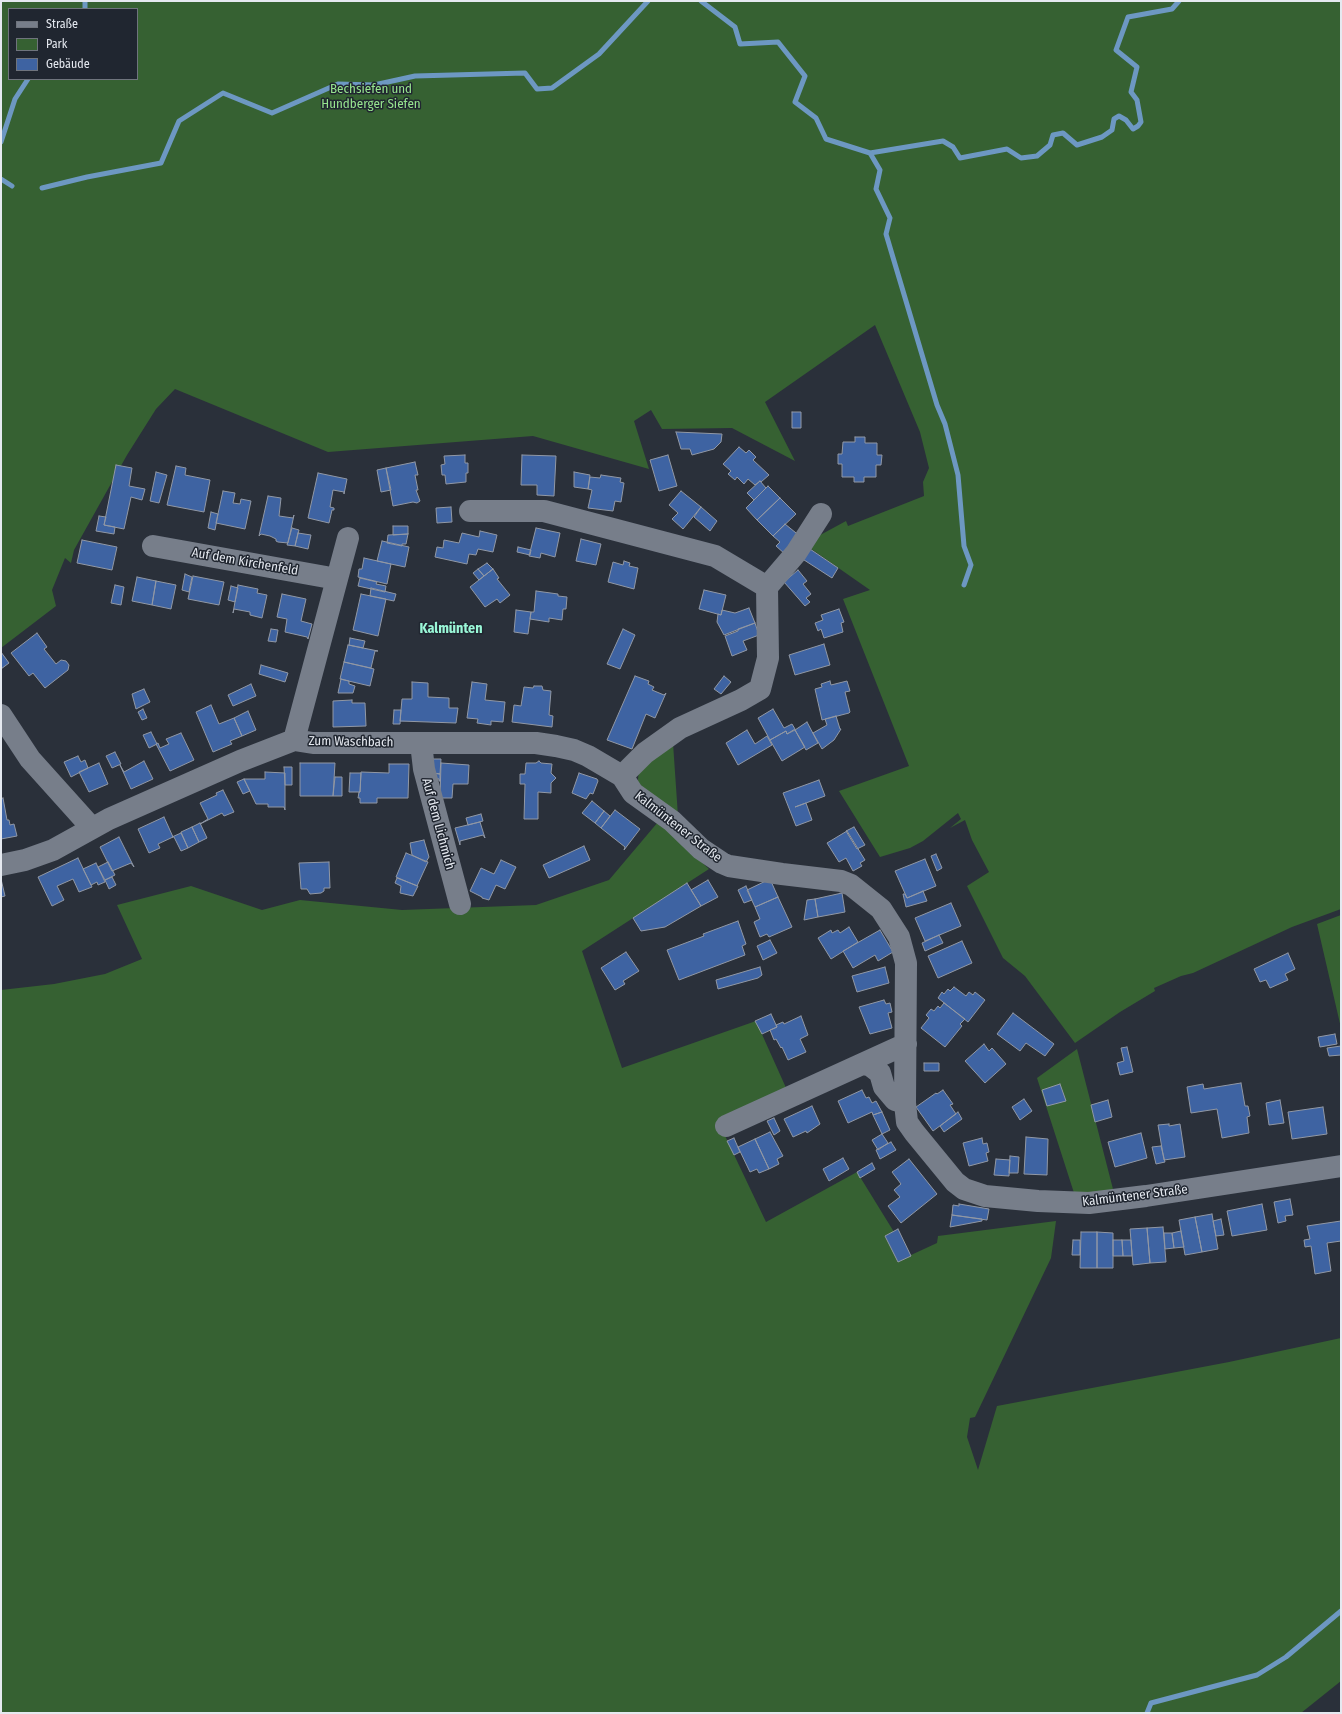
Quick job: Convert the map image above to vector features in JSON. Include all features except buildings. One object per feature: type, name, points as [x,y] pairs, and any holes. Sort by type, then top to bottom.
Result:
[{"type":"street","points":[[470,511],[544,512],[715,556],[768,587]]},
{"type":"street","points":[[622,776],[645,753],[680,728],[741,700],[760,689],[768,658],[768,587],[796,553],[821,514]]},
{"type":"street","points":[[294,740],[348,538]]},
{"type":"street","name":"Auf dem Kirchenfeld","points":[[153,546],[337,579]]},
{"type":"street","points":[[1,716],[30,759],[92,828]]},
{"type":"street","name":"Zum Waschbach","points":[[1,865],[45,853],[92,828],[187,784],[294,740],[313,743],[421,742],[536,744],[556,746],[574,750],[588,756],[622,776]]},
{"type":"street","name":"Auf dem Lichmich","points":[[421,742],[424,769],[460,904]]},
{"type":"street","name":"Kalmüntener Straße","points":[[622,776],[633,793],[672,821],[701,849],[722,863],[729,866],[841,881],[851,885],[878,906],[900,937],[904,954],[906,981],[906,1117],[909,1126],[955,1182],[964,1189],[985,1196],[1038,1201],[1089,1203],[1146,1196],[1341,1166]]},
{"type":"street","points":[[726,1126],[906,1044]]},
{"type":"street","points":[[864,1064],[871,1066],[880,1073],[884,1087],[895,1100],[905,1103]]},
{"type":"green space","name":"Bechsiefen und Hundberger Siefen","points":[[1,1],[1341,1],[1341,909],[1292,927],[1193,973],[1181,976],[1154,988],[1155,991],[1120,1012],[1075,1043],[1025,976],[1003,958],[967,886],[989,872],[972,840],[965,820],[950,828],[961,819],[958,813],[923,841],[910,848],[880,857],[839,791],[909,766],[843,599],[870,590],[807,546],[811,540],[846,521],[848,526],[924,496],[923,482],[929,468],[920,432],[875,325],[765,402],[795,461],[732,428],[662,429],[651,410],[634,421],[649,469],[533,436],[328,452],[175,389],[156,409],[127,455],[74,550],[71,563],[65,558],[52,590],[56,606],[1,648]]},
{"type":"green space","points":[[673,743],[678,816],[638,783],[639,771]]},
{"type":"green space","points":[[658,822],[709,869],[582,951],[622,1068],[756,1021],[787,1090],[718,1121],[766,1222],[857,1172],[894,1232],[885,1236],[898,1261],[937,1243],[938,1236],[1056,1221],[1051,1258],[975,1417],[970,1418],[967,1437],[978,1470],[997,1406],[1229,1362],[1341,1338],[1341,1681],[1301,1713],[1,1713],[1,990],[54,984],[105,974],[142,959],[117,905],[191,886],[262,910],[300,900],[402,910],[536,905],[609,880]]},
{"type":"green space","points":[[1341,915],[1341,1028],[1317,924]]},
{"type":"green space","points":[[1077,1049],[1114,1193],[1075,1196],[1037,1078]]},
{"type":"waterway","points":[[85,1],[85,8]]},
{"type":"waterway","points":[[42,188],[87,177],[161,163],[179,121],[223,93],[272,113],[338,84],[374,85],[415,76],[525,73],[537,89],[552,88],[599,54],[648,1]]},
{"type":"waterway","points":[[701,1],[735,27],[740,44],[778,42],[805,76],[795,102],[816,118],[826,139],[870,153],[943,141],[953,147],[960,158],[1007,149],[1021,158],[1037,156],[1050,145],[1053,135],[1063,133],[1077,145],[1102,137],[1112,130],[1114,119],[1119,116],[1126,120],[1133,129],[1138,126],[1141,122],[1137,100],[1131,92],[1137,67],[1116,50],[1128,17],[1172,9],[1179,1]]},
{"type":"waterway","points":[[1,142],[15,99],[27,80]]},
{"type":"waterway","points":[[870,153],[880,170],[876,189],[890,218],[886,234],[937,405],[945,424],[958,475],[964,546],[971,565],[964,585]]},
{"type":"waterway","points":[[1,179],[12,186]]},
{"type":"waterway","points":[[1147,1713],[1151,1703],[1257,1675],[1286,1657],[1341,1611]]},
{"type":"district","name":"Kalmünten","points":[[451,629]]}]
